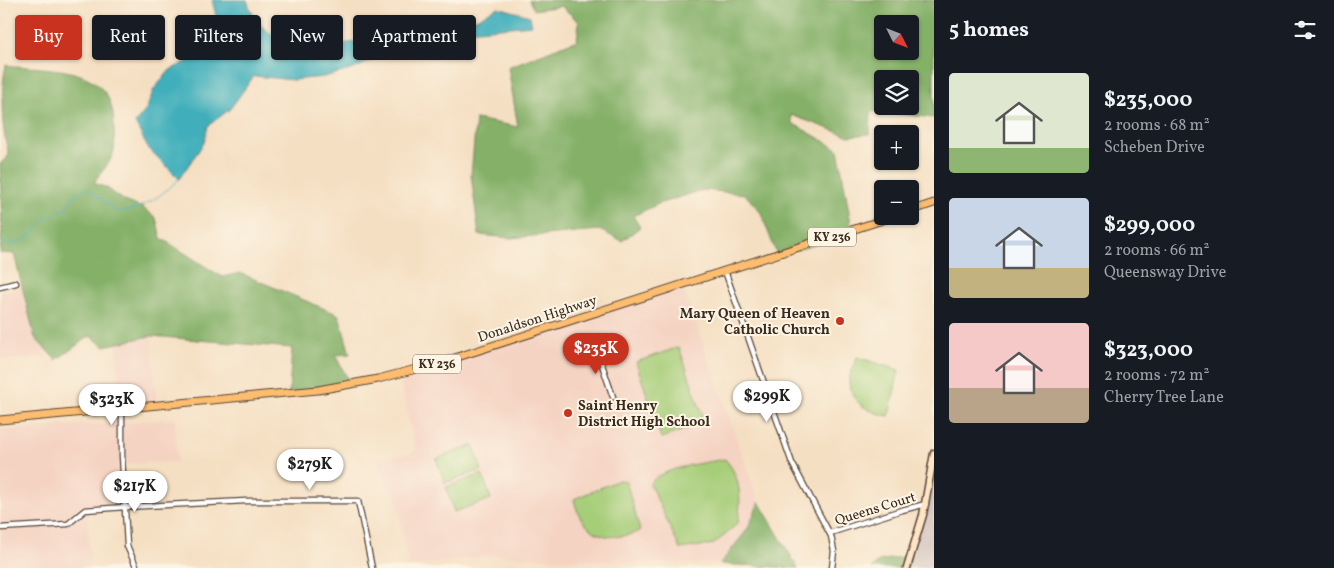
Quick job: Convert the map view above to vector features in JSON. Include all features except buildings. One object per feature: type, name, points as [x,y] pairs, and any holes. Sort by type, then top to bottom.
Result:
[{"type":"main road","points":[[919,208],[934,202]]},
{"type":"main road","name":"Donaldson Highway","points":[[0,420],[318,390],[378,379],[439,363],[874,223]]},
{"type":"main road","points":[[907,568],[926,504],[934,453]]},
{"type":"street","points":[[725,271],[792,463],[830,534],[834,551],[832,568]]},
{"type":"street","points":[[0,287],[16,283]]},
{"type":"street","points":[[596,347],[613,397]]},
{"type":"street","points":[[122,409],[127,546],[137,568]]},
{"type":"street","points":[[0,528],[68,524],[85,510],[246,501],[358,501],[372,568]]},
{"type":"street","name":"Queens Court","points":[[830,534],[926,504]]},
{"type":"shaded area","name":"Saint Henry District High School","points":[[682,284],[759,502],[798,568],[772,568],[747,564],[626,563],[492,555],[409,566],[396,498],[375,459],[416,452],[399,374]]},
{"type":"shaded area","points":[[21,287],[46,357],[0,360],[0,292]]},
{"type":"shaded area","points":[[116,333],[151,336],[157,405],[120,407]]},
{"type":"shaded area","points":[[175,419],[177,462],[122,464],[125,507],[88,510],[90,568],[0,568],[0,430]]},
{"type":"shaded area","points":[[934,453],[934,568],[907,568],[923,515]]},
{"type":"green space","points":[[529,0],[934,0],[934,118],[907,115],[919,115],[919,70],[874,70],[874,111],[871,111],[870,134],[849,136],[791,115],[792,123],[838,149],[853,235],[777,255],[761,213],[745,194],[703,190],[658,204],[633,216],[640,227],[622,241],[599,230],[511,238],[479,235],[471,175],[476,119],[518,127],[508,67],[577,40],[579,22],[561,6],[534,10]]},
{"type":"green space","points":[[6,65],[60,70],[92,80],[103,91],[111,106],[114,127],[113,154],[94,183],[107,188],[126,202],[143,208],[156,218],[161,238],[222,277],[240,273],[339,315],[350,354],[335,355],[350,383],[289,393],[292,348],[151,336],[104,346],[90,336],[56,360],[35,338],[14,254],[0,253],[2,233],[0,164],[9,155],[4,133],[2,110]]},
{"type":"green space","points":[[679,347],[705,423],[661,438],[636,362]]},
{"type":"green space","points":[[857,357],[899,370],[889,416],[862,406],[853,395],[849,380]]},
{"type":"green space","points":[[473,445],[482,470],[445,483],[436,459]]},
{"type":"green space","points":[[725,459],[735,474],[739,489],[738,523],[714,544],[680,549],[650,484],[664,473],[673,470]]},
{"type":"green space","points":[[482,474],[491,499],[454,512],[446,487]]},
{"type":"green space","points":[[619,480],[626,481],[640,531],[617,537],[607,536],[590,528],[583,521],[574,499]]},
{"type":"green space","points":[[759,502],[798,568],[720,564],[747,530]]},
{"type":"green space","points":[[911,555],[907,568],[872,568],[879,561]]},
{"type":"water","points":[[212,0],[247,0],[255,15],[216,15]]},
{"type":"water","points":[[498,7],[530,16],[532,25],[476,30],[476,19]]},
{"type":"water","points":[[261,24],[271,33],[271,60],[343,60],[343,43],[353,42],[353,60],[372,60],[354,69],[324,77],[293,80],[254,76],[230,109],[208,126],[204,143],[179,179],[148,148],[135,123],[146,110],[154,89],[170,70],[190,60],[261,60]]},
{"type":"waterway","points":[[0,242],[13,245],[32,235],[45,219],[66,208],[75,194],[87,188],[117,212],[126,211],[151,201],[179,179]]},
{"type":"place","name":"Mary Queen of Heaven Catholic Church","points":[[840,321]]},
{"type":"place","name":"Saint Henry District High School","points":[[568,413]]}]
